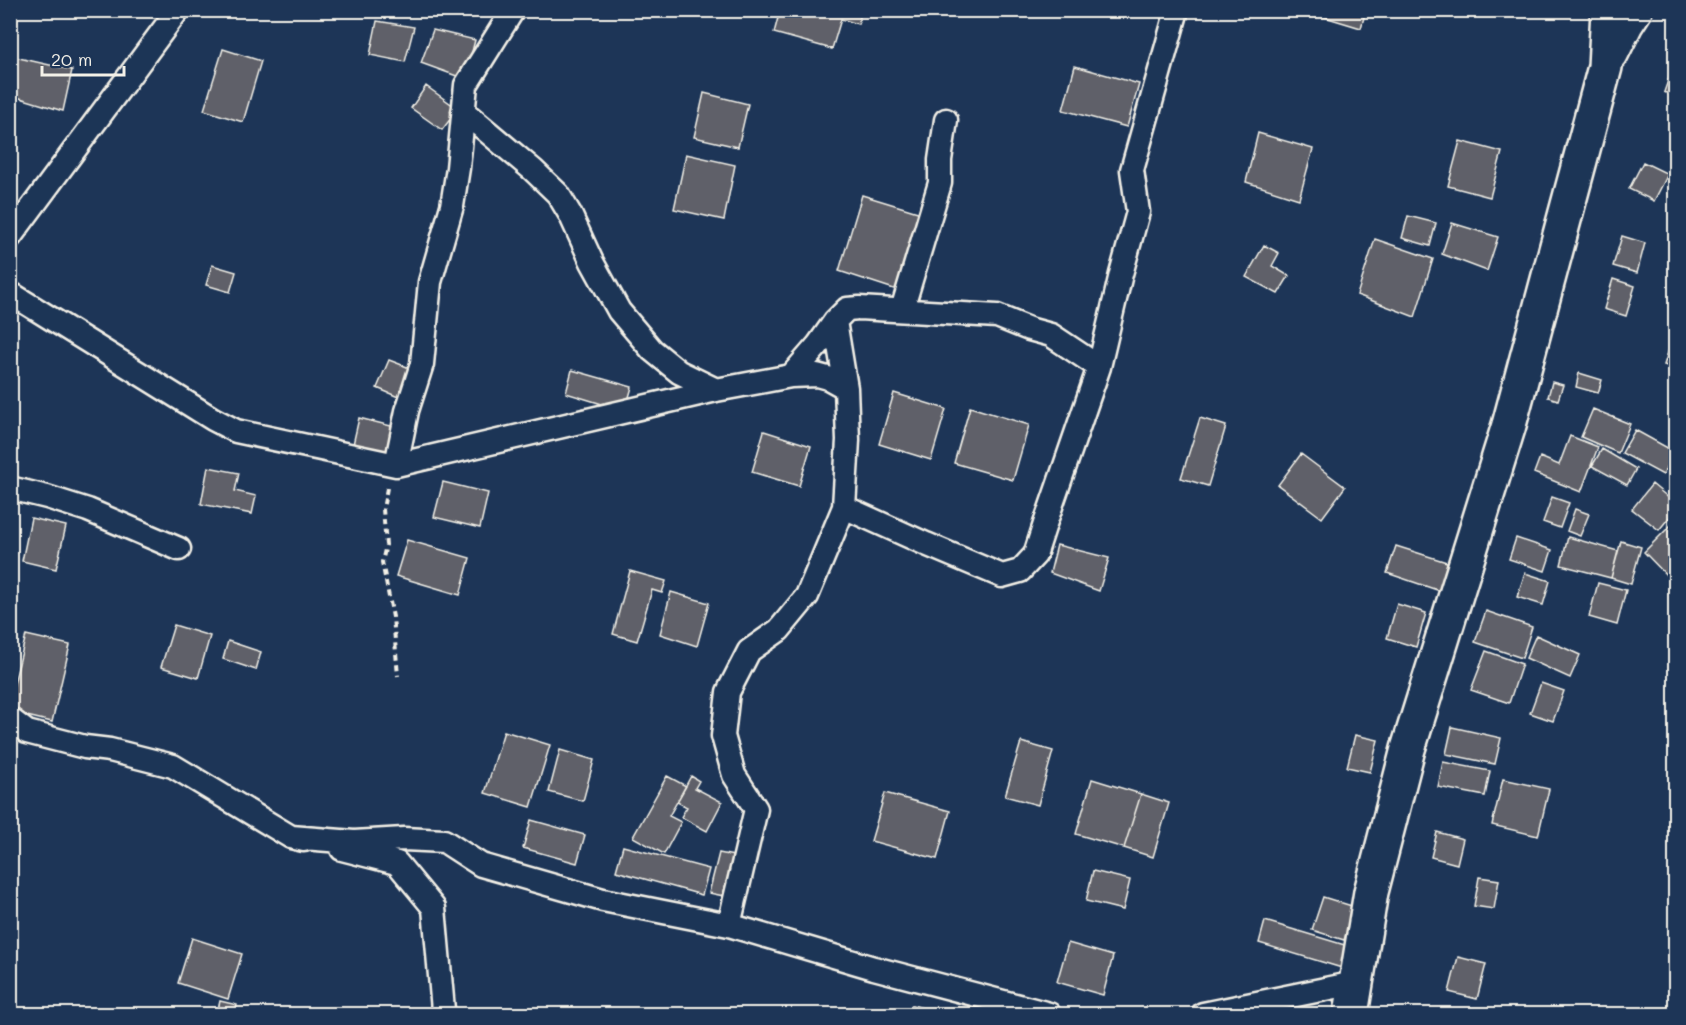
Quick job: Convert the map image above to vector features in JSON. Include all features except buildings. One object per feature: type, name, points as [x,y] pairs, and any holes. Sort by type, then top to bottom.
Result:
[{"type":"street","points":[[10,237],[177,10]]},
{"type":"street","points":[[396,465],[407,411],[422,364],[430,282],[452,207],[466,85],[513,10]]},
{"type":"street","points":[[844,507],[1002,576],[1020,571],[1035,555],[1100,367],[1120,274],[1138,212],[1132,170],[1177,10]]},
{"type":"street","points":[[1605,66],[1608,10]]},
{"type":"street","points":[[1351,1014],[1371,892],[1408,749],[1509,425],[1605,66],[1635,10]]},
{"type":"street","points":[[464,111],[558,194],[619,311],[652,350],[679,372],[716,390]]},
{"type":"street","points":[[902,310],[940,183],[940,160],[946,120]]},
{"type":"street","points":[[10,293],[236,431],[396,465],[716,390],[791,376],[817,375],[846,388]]},
{"type":"street","points":[[791,376],[848,309],[997,316],[1051,335],[1100,367]]},
{"type":"street","points":[[729,925],[756,809],[734,775],[723,736],[728,692],[749,651],[779,630],[807,596],[844,507],[848,440],[846,388],[836,321]]},
{"type":"street","points":[[10,488],[88,510],[179,549]]},
{"type":"street","points":[[10,719],[27,732],[173,766],[291,837],[397,863],[434,908],[445,1014]]},
{"type":"street","points":[[291,837],[354,842],[404,839],[444,841],[481,865],[603,900],[729,925],[874,968],[1049,1014]]},
{"type":"street","points":[[1203,1014],[1355,982]]},
{"type":"path","points":[[396,465],[385,493],[383,509],[386,545],[382,562],[393,617],[398,676]]}]
